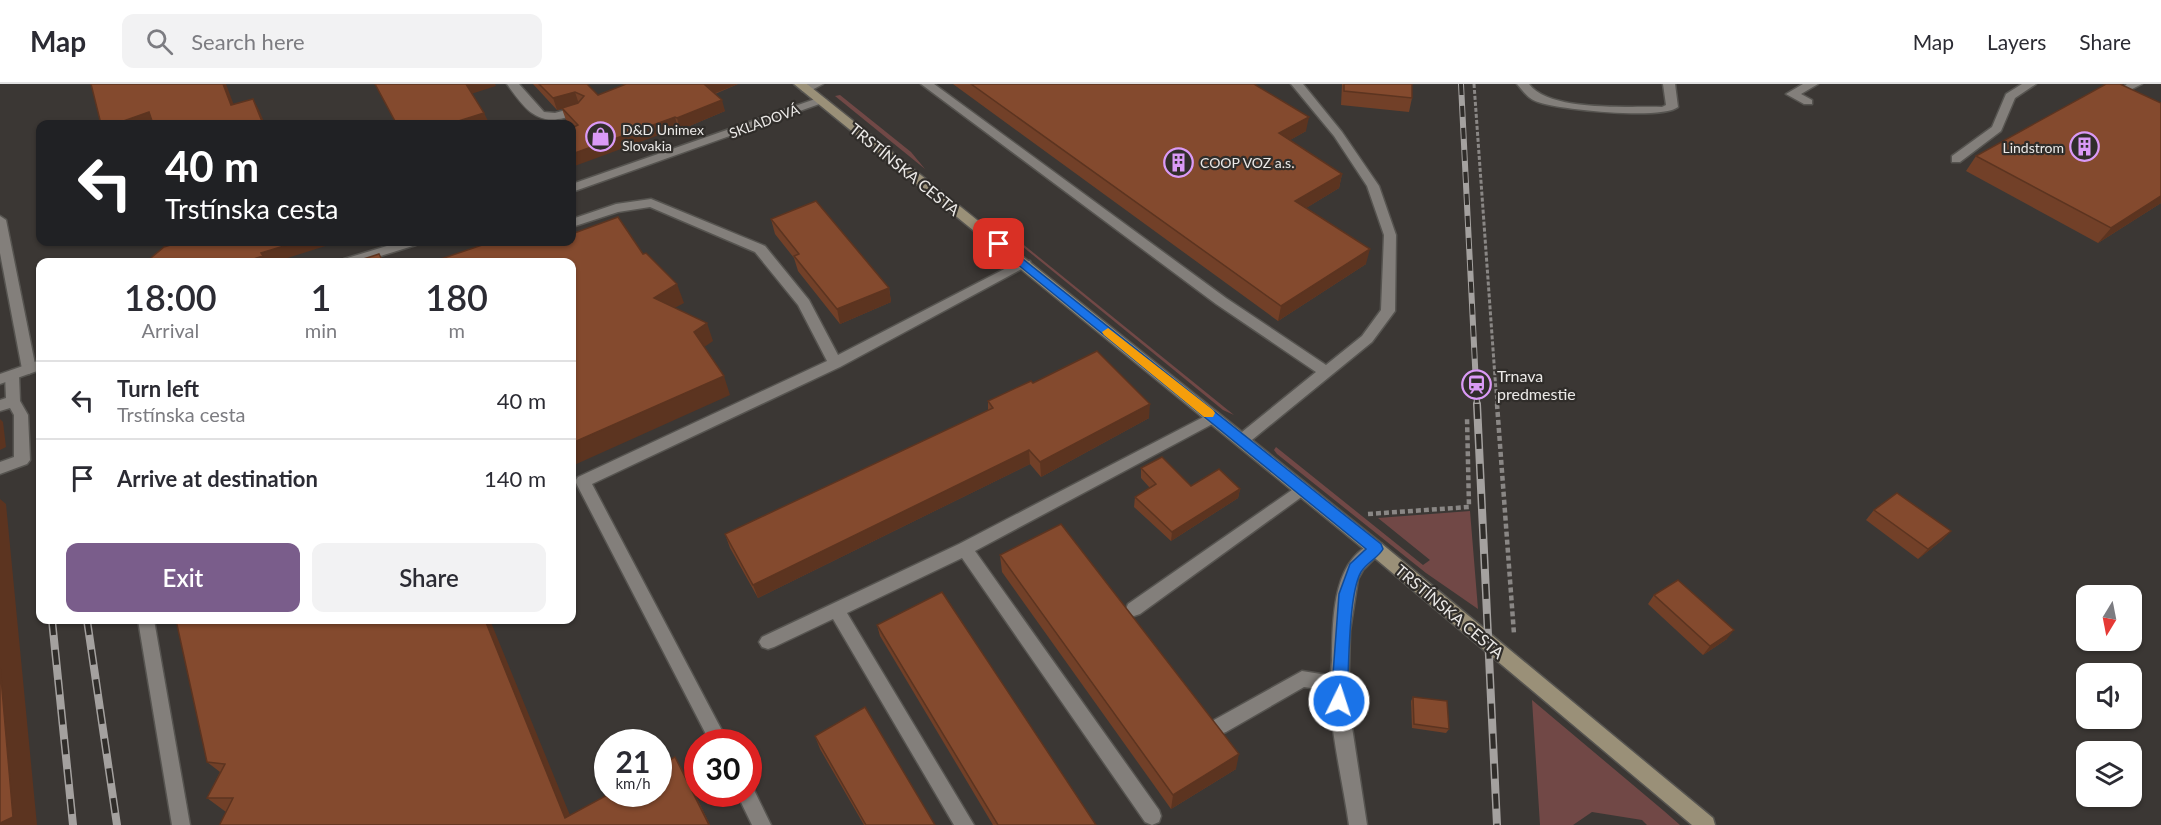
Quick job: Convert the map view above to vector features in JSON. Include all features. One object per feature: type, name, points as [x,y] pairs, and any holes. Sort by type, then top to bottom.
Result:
[{"type":"main road","name":"TRSTÍNSKA CESTA","points":[[808,86],[820,100],[1376,549],[1706,825]]},
{"type":"street","points":[[513,84],[536,115],[547,118],[562,116],[580,109]]},
{"type":"street","points":[[927,84],[1221,301],[1326,372]]},
{"type":"street","points":[[1242,440],[1367,339],[1388,311],[1390,235],[1373,186],[1338,134],[1297,84]]},
{"type":"street","points":[[1523,84],[1532,95],[1554,103],[1583,107],[1663,110],[1672,107],[1669,84]]},
{"type":"street","points":[[1808,102],[1792,94],[1812,84]]},
{"type":"street","points":[[1956,159],[1997,129],[2010,96],[2030,84]]},
{"type":"street","points":[[2127,86],[2145,96]]},
{"type":"street","name":"SKLADOVÁ","points":[[576,187],[820,100]]},
{"type":"street","points":[[576,223],[616,208],[651,203],[760,249],[804,303],[835,363]]},
{"type":"street","points":[[0,220],[35,367],[6,377],[6,404],[21,416],[22,460],[0,468]]},
{"type":"street","points":[[358,258],[386,246]]},
{"type":"street","points":[[712,729],[582,481],[835,363],[1025,264]]},
{"type":"street","points":[[768,642],[965,549],[1213,417]]},
{"type":"street","points":[[1134,609],[1302,489]]},
{"type":"street","points":[[965,549],[1152,816]]},
{"type":"street","points":[[1358,825],[1339,701],[1340,684],[1346,594],[1355,568],[1376,549]]},
{"type":"street","points":[[836,610],[965,825]]},
{"type":"street","points":[[147,624],[181,825]]},
{"type":"street","points":[[1220,726],[1302,679],[1340,684]]},
{"type":"street","points":[[753,807],[762,825]]},
{"type":"path","points":[[1474,84],[1516,667]]},
{"type":"path","points":[[1368,514],[1469,507],[1467,417]]},
{"type":"shaded area","points":[[840,95],[911,152],[925,169],[835,96]]},
{"type":"shaded area","points":[[1019,241],[1234,415],[1223,410],[1017,242]]},
{"type":"shaded area","points":[[1276,447],[1423,565],[1430,560],[1378,518],[1470,511],[1478,609],[1426,573],[1277,454],[1274,450]]},
{"type":"shaded area","points":[[1532,700],[1680,825],[1647,825],[1642,820],[1592,812],[1573,825],[1540,825]]},
{"type":"building","points":[[91,84],[223,84],[231,105],[253,99],[261,120],[152,120],[149,112],[126,120],[100,120]]},
{"type":"building","points":[[375,84],[466,84],[484,113],[462,120],[394,120]]},
{"type":"building","points":[[539,84],[587,84],[598,95],[626,84],[707,84],[705,85],[722,100],[576,153],[576,126],[578,125],[576,120],[562,108],[578,103],[584,96],[575,92],[553,98]]},
{"type":"building","name":"COOP VOZ a.s.","points":[[971,84],[1254,84],[1309,117],[1279,133],[1342,174],[1295,201],[1370,249],[1281,306]]},
{"type":"building","points":[[1344,84],[1412,84],[1412,98],[1344,91]]},
{"type":"building","name":"Lindstrom","points":[[2106,84],[2120,84],[2161,103],[2161,196],[2111,228],[1976,156]]},
{"type":"building","points":[[816,201],[889,288],[837,309],[794,256],[799,254],[771,219]]},
{"type":"building","points":[[618,217],[643,254],[646,253],[677,284],[654,298],[707,323],[694,332],[724,376],[576,441],[576,258],[444,258],[479,246],[576,246],[576,233]]},
{"type":"building","points":[[284,246],[261,253],[263,256],[257,258],[151,258],[164,247]]},
{"type":"building","points":[[379,254],[381,258],[366,258]]},
{"type":"building","points":[[1097,351],[1150,404],[1040,462],[1029,450],[753,585],[725,534],[993,408],[988,401],[1031,381],[1033,383]]},
{"type":"building","points":[[1162,457],[1191,486],[1219,469],[1240,489],[1172,532],[1135,497],[1156,484],[1141,468]]},
{"type":"building","points":[[1897,493],[1951,531],[1928,549],[1874,510]]},
{"type":"building","points":[[1061,524],[1239,754],[1173,795],[1000,555]]},
{"type":"building","points":[[1678,580],[1734,630],[1710,646],[1654,595]]},
{"type":"building","points":[[942,592],[1096,825],[998,825],[877,625]]},
{"type":"building","points":[[177,624],[487,624],[565,818],[594,802],[594,807],[672,807],[672,759],[675,757],[684,775],[684,807],[700,807],[709,825],[220,825],[233,798],[207,798],[225,764],[207,762]]},
{"type":"building","points":[[0,666],[13,817],[0,823]]},
{"type":"building","points":[[1413,697],[1447,701],[1449,729],[1414,724]]},
{"type":"building","points":[[865,707],[935,825],[866,825],[815,736]]},
{"type":"railway","points":[[1461,84],[1477,405]]},
{"type":"railway","points":[[1477,404],[1497,825]]},
{"type":"railway","points":[[52,624],[73,825]]},
{"type":"railway","points":[[88,624],[117,825]]},
{"type":"slow traffic","points":[[1108,332],[1209,413]]},
{"type":"place","name":"D&D Unimex Slovakia","points":[[601,137]]},
{"type":"place","name":"Lindstrom","points":[[2085,147]]},
{"type":"place","name":"COOP VOZ a.s.","points":[[1179,162]]},
{"type":"place","name":"Trnava predmestie","points":[[1476,384]]},
{"type":"route","points":[[999,244],[1376,549],[1355,568],[1346,594],[1339,701]]}]
